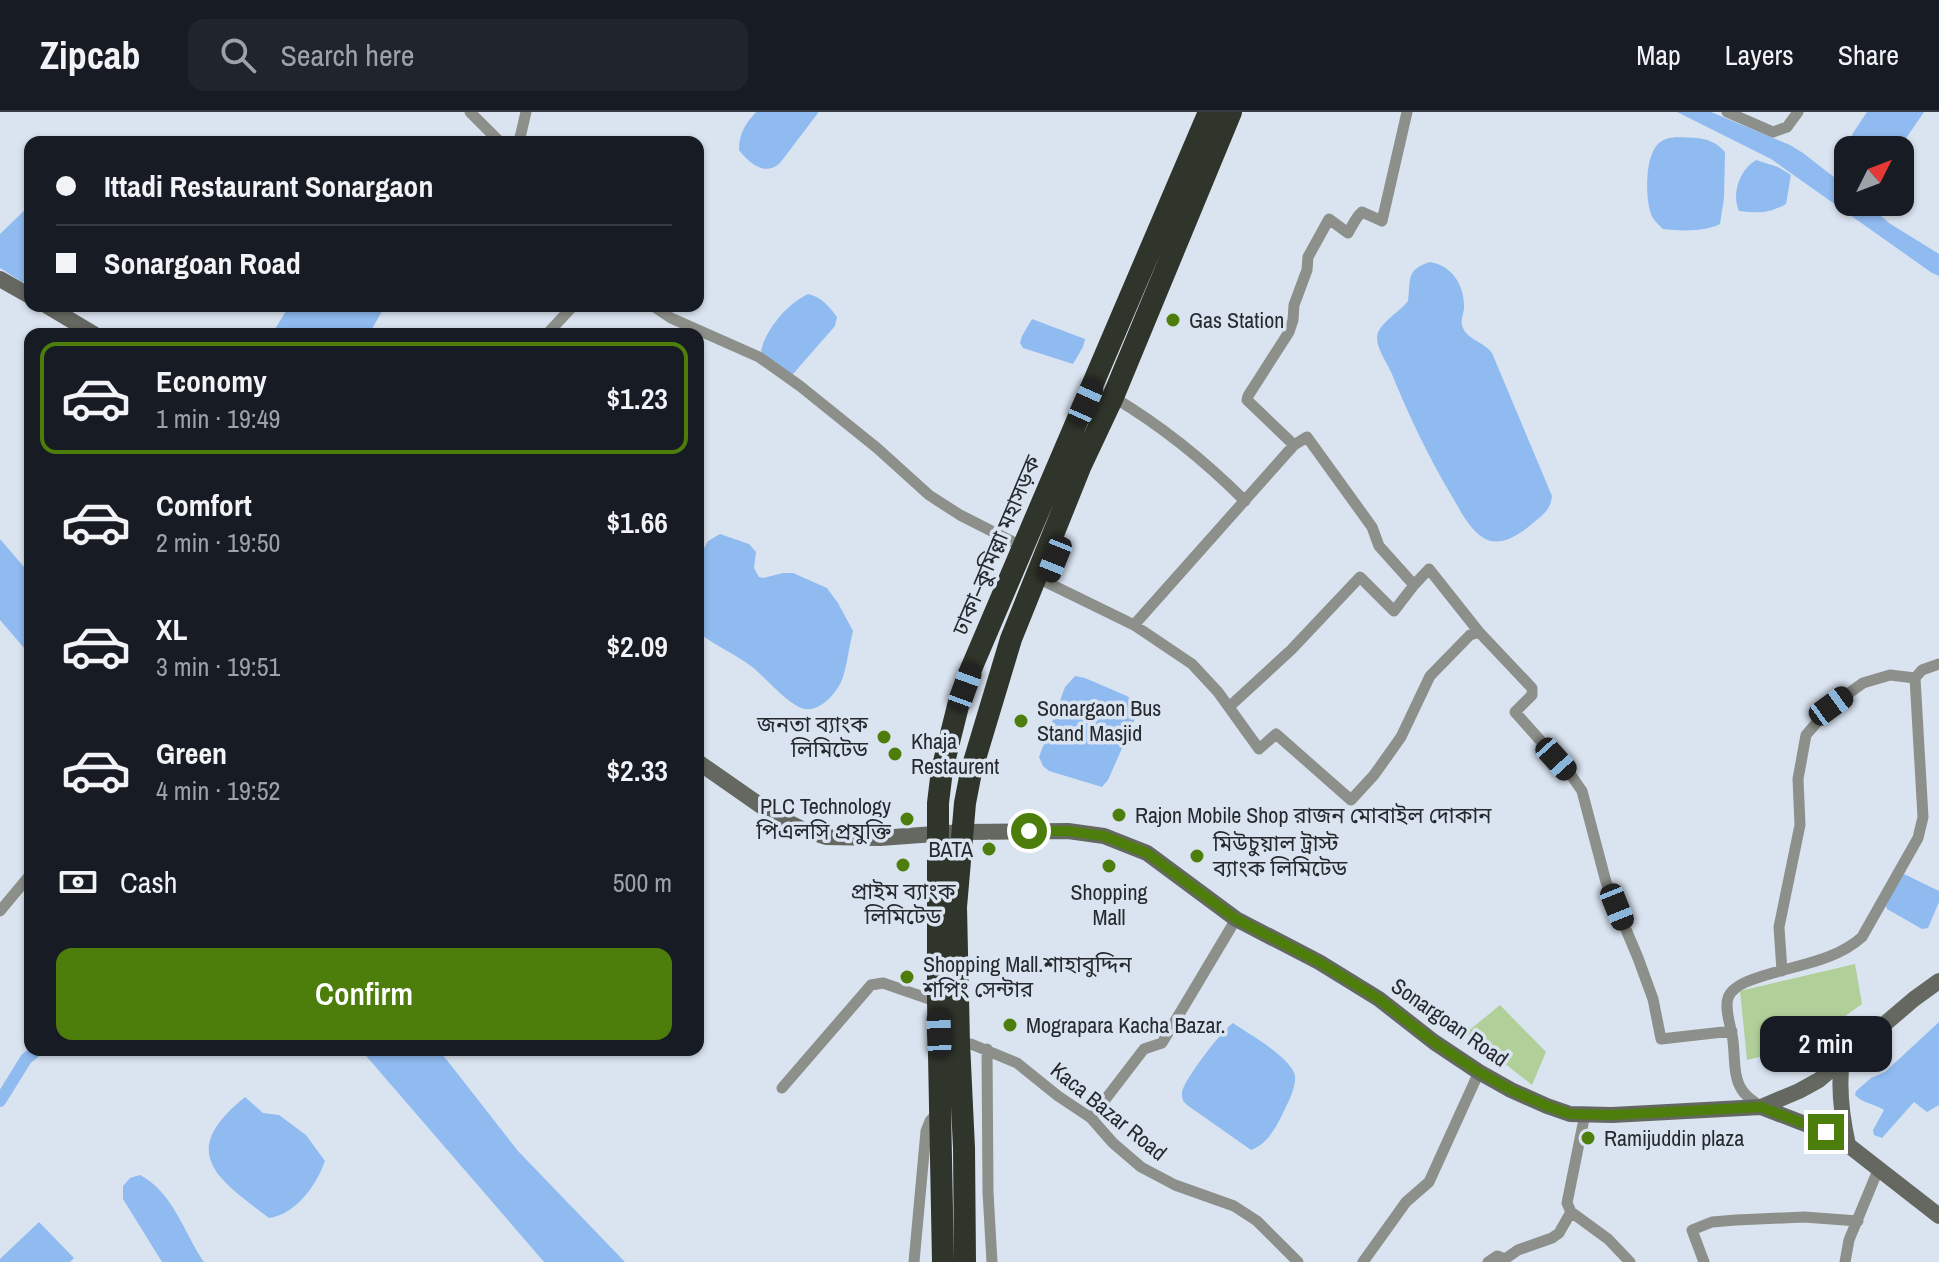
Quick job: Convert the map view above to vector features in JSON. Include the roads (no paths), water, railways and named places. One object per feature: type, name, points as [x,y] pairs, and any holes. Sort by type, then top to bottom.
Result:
[{"type":"highway","name":"ঢাকা–কুমিল্লা মহাসড়ক","points":[[943,1262],[937,834],[942,770],[971,669],[1209,112]]},
{"type":"highway","points":[[964,1186],[979,1046],[971,937],[968,832],[971,772],[1011,639],[1081,465],[1113,397],[1231,112]]},
{"type":"highway","points":[[965,1262],[956,907],[968,832],[997,713],[1018,649],[1095,461],[1103,419]]},
{"type":"main road","points":[[0,279],[24,293]]},
{"type":"main road","points":[[57,312],[84,328]]},
{"type":"main road","name":"Sonargoan Road","points":[[704,766],[777,817],[826,837],[1068,831],[1104,836],[1147,853],[1236,919],[1319,962],[1379,999],[1479,1072],[1511,1090],[1570,1114],[1612,1115],[1761,1107],[1819,1080],[1939,981]]},
{"type":"main road","points":[[1842,1060],[1843,1123],[1848,1145]]},
{"type":"main road","name":"Sonargoan Road","points":[[1761,1107],[1826,1132],[1848,1145],[1939,1216]]},
{"type":"street","points":[[470,112],[494,136]]},
{"type":"street","points":[[520,136],[526,112]]},
{"type":"street","points":[[1294,445],[1247,400],[1248,396],[1289,332],[1308,257],[1329,219],[1348,233],[1362,212],[1382,221],[1407,112]]},
{"type":"street","points":[[1727,112],[1773,132],[1784,129],[1798,112]]},
{"type":"street","points":[[553,328],[567,312]]},
{"type":"street","points":[[662,312],[694,328]]},
{"type":"street","points":[[704,333],[759,357],[877,448],[929,495],[960,515],[1023,547]]},
{"type":"street","points":[[1113,397],[1174,437],[1245,501]]},
{"type":"street","points":[[1134,625],[1294,445],[1307,437],[1372,527],[1379,546],[1414,585]]},
{"type":"street","points":[[1229,707],[1291,650],[1360,577],[1394,611],[1429,569],[1479,632],[1532,688],[1532,695],[1515,712],[1582,791],[1606,882],[1653,999],[1661,1039],[1732,1031]]},
{"type":"street","points":[[1046,582],[1134,625],[1192,664],[1218,692],[1259,749],[1276,734],[1351,800],[1374,775],[1401,737],[1430,676],[1464,640],[1479,632]]},
{"type":"street","points":[[1761,1107],[1740,1088],[1726,1001],[1744,982],[1838,952],[1862,937],[1918,838],[1923,817],[1915,678],[1922,670],[1939,664]]},
{"type":"street","points":[[1782,971],[1779,927],[1800,825],[1798,779],[1806,735],[1831,706],[1863,683],[1890,675],[1915,678]]},
{"type":"street","points":[[0,911],[24,882]]},
{"type":"street","points":[[1091,1118],[1144,1049],[1162,1043],[1236,919]]},
{"type":"street","points":[[782,1088],[871,985],[883,983],[938,1002]]},
{"type":"street","points":[[979,1046],[992,1262]]},
{"type":"street","name":"Kaca Bazar Road","points":[[979,1046],[1017,1063],[1091,1118],[1113,1143],[1141,1167],[1175,1185],[1234,1206],[1257,1221],[1298,1262]]},
{"type":"street","points":[[1363,1262],[1406,1202],[1429,1182],[1479,1072]]},
{"type":"street","points":[[914,1262],[926,1131],[941,1108]]},
{"type":"street","points":[[1585,1114],[1567,1203],[1571,1212],[1608,1239],[1630,1262]]},
{"type":"street","points":[[1845,1262],[1849,1240],[1878,1170]]},
{"type":"street","points":[[1488,1262],[1497,1256],[1505,1259],[1518,1250],[1546,1241],[1559,1233],[1571,1212]]},
{"type":"street","points":[[1704,1262],[1692,1230],[1712,1222],[1804,1217],[1858,1221]]},
{"type":"water","points":[[756,112],[818,113],[780,163],[769,169],[752,164],[739,150],[743,130]]},
{"type":"water","points":[[1677,112],[1711,112],[1790,145],[1834,177],[1834,204],[1771,159]]},
{"type":"water","points":[[1867,112],[1924,112],[1908,136],[1852,136]]},
{"type":"water","points":[[1676,137],[1709,140],[1725,152],[1724,198],[1720,224],[1714,227],[1700,230],[1663,229],[1652,216],[1647,188],[1648,167],[1660,142]]},
{"type":"water","points":[[1756,160],[1791,175],[1786,204],[1763,212],[1739,211],[1736,197],[1738,182],[1745,169]]},
{"type":"water","points":[[24,211],[24,282],[0,268],[0,234]]},
{"type":"water","points":[[1852,216],[1881,216],[1939,254],[1939,276]]},
{"type":"water","points":[[1430,262],[1445,268],[1460,285],[1464,301],[1463,328],[1492,353],[1552,496],[1543,514],[1506,540],[1488,540],[1477,533],[1466,519],[1412,421],[1379,347],[1377,338],[1381,328],[1408,301],[1413,272]]},
{"type":"water","points":[[808,294],[831,309],[837,317],[835,326],[790,374],[761,351],[778,318]]},
{"type":"water","points":[[285,312],[382,312],[372,328],[276,328]]},
{"type":"water","points":[[1032,319],[1085,339],[1073,364],[1023,348],[1020,343],[1022,336]]},
{"type":"water","points":[[720,534],[749,544],[756,552],[754,568],[759,577],[793,573],[827,588],[838,603],[853,631],[842,680],[824,703],[812,709],[793,704],[751,666],[704,636],[704,548],[708,541]]},
{"type":"water","points":[[0,539],[24,567],[24,648],[0,620]]},
{"type":"water","points":[[1075,676],[1127,696],[1138,712],[1102,787],[1049,771],[1039,757],[1065,687]]},
{"type":"water","points":[[1904,874],[1939,891],[1939,902],[1928,928],[1922,929],[1887,909],[1899,878]]},
{"type":"water","points":[[1939,1022],[1939,1105],[1927,1112],[1914,1102],[1882,1138],[1874,1135],[1873,1130],[1884,1110],[1858,1098],[1856,1091],[1871,1078],[1885,1072]]},
{"type":"water","points":[[1233,1023],[1278,1054],[1295,1076],[1291,1095],[1277,1124],[1266,1140],[1251,1150],[1187,1105],[1182,1097],[1184,1087],[1196,1067]]},
{"type":"water","points":[[366,1056],[444,1056],[518,1151],[625,1262],[544,1262]]},
{"type":"water","points":[[245,1097],[263,1113],[279,1115],[306,1135],[325,1161],[304,1197],[288,1211],[269,1218],[220,1177],[209,1149],[213,1133],[224,1116]]},
{"type":"water","points":[[140,1175],[169,1202],[204,1262],[162,1262],[123,1199],[123,1186],[130,1178]]},
{"type":"water","points":[[39,1222],[74,1258],[70,1262],[0,1262],[0,1259]]},
{"type":"waterway","points":[[0,1101],[30,1056]]},
{"type":"place","name":"Gas Station","points":[[1173,320]]},
{"type":"place","name":"Sonargaon Bus Stand Masjid","points":[[1021,721]]},
{"type":"place","name":"জনতা ব্যাংক লিমিটেড","points":[[884,737]]},
{"type":"place","name":"Khaja Restaurent","points":[[895,754]]},
{"type":"place","name":"Rajon Mobile Shop রাজন মোবাইল দোকান","points":[[1119,815]]},
{"type":"place","name":"PLC Technology পিএলসি প্রযুক্তি","points":[[907,819]]},
{"type":"place","name":"BATA","points":[[989,849]]},
{"type":"place","name":"মিউচুয়াল ট্রাস্ট ব্যাংক লিমিটেড","points":[[1197,856]]},
{"type":"place","name":"প্রাইম ব্যাংক লিমিটেড","points":[[903,865]]},
{"type":"place","name":"Shopping Mall","points":[[1109,866]]},
{"type":"place","name":"Shopping Mall.শাহাবুদ্দিন শপিং সেন্টার","points":[[907,977]]},
{"type":"place","name":"Mograpara Kacha Bazar.","points":[[1010,1025]]},
{"type":"place","name":"Ramijuddin plaza","points":[[1588,1138]]}]
